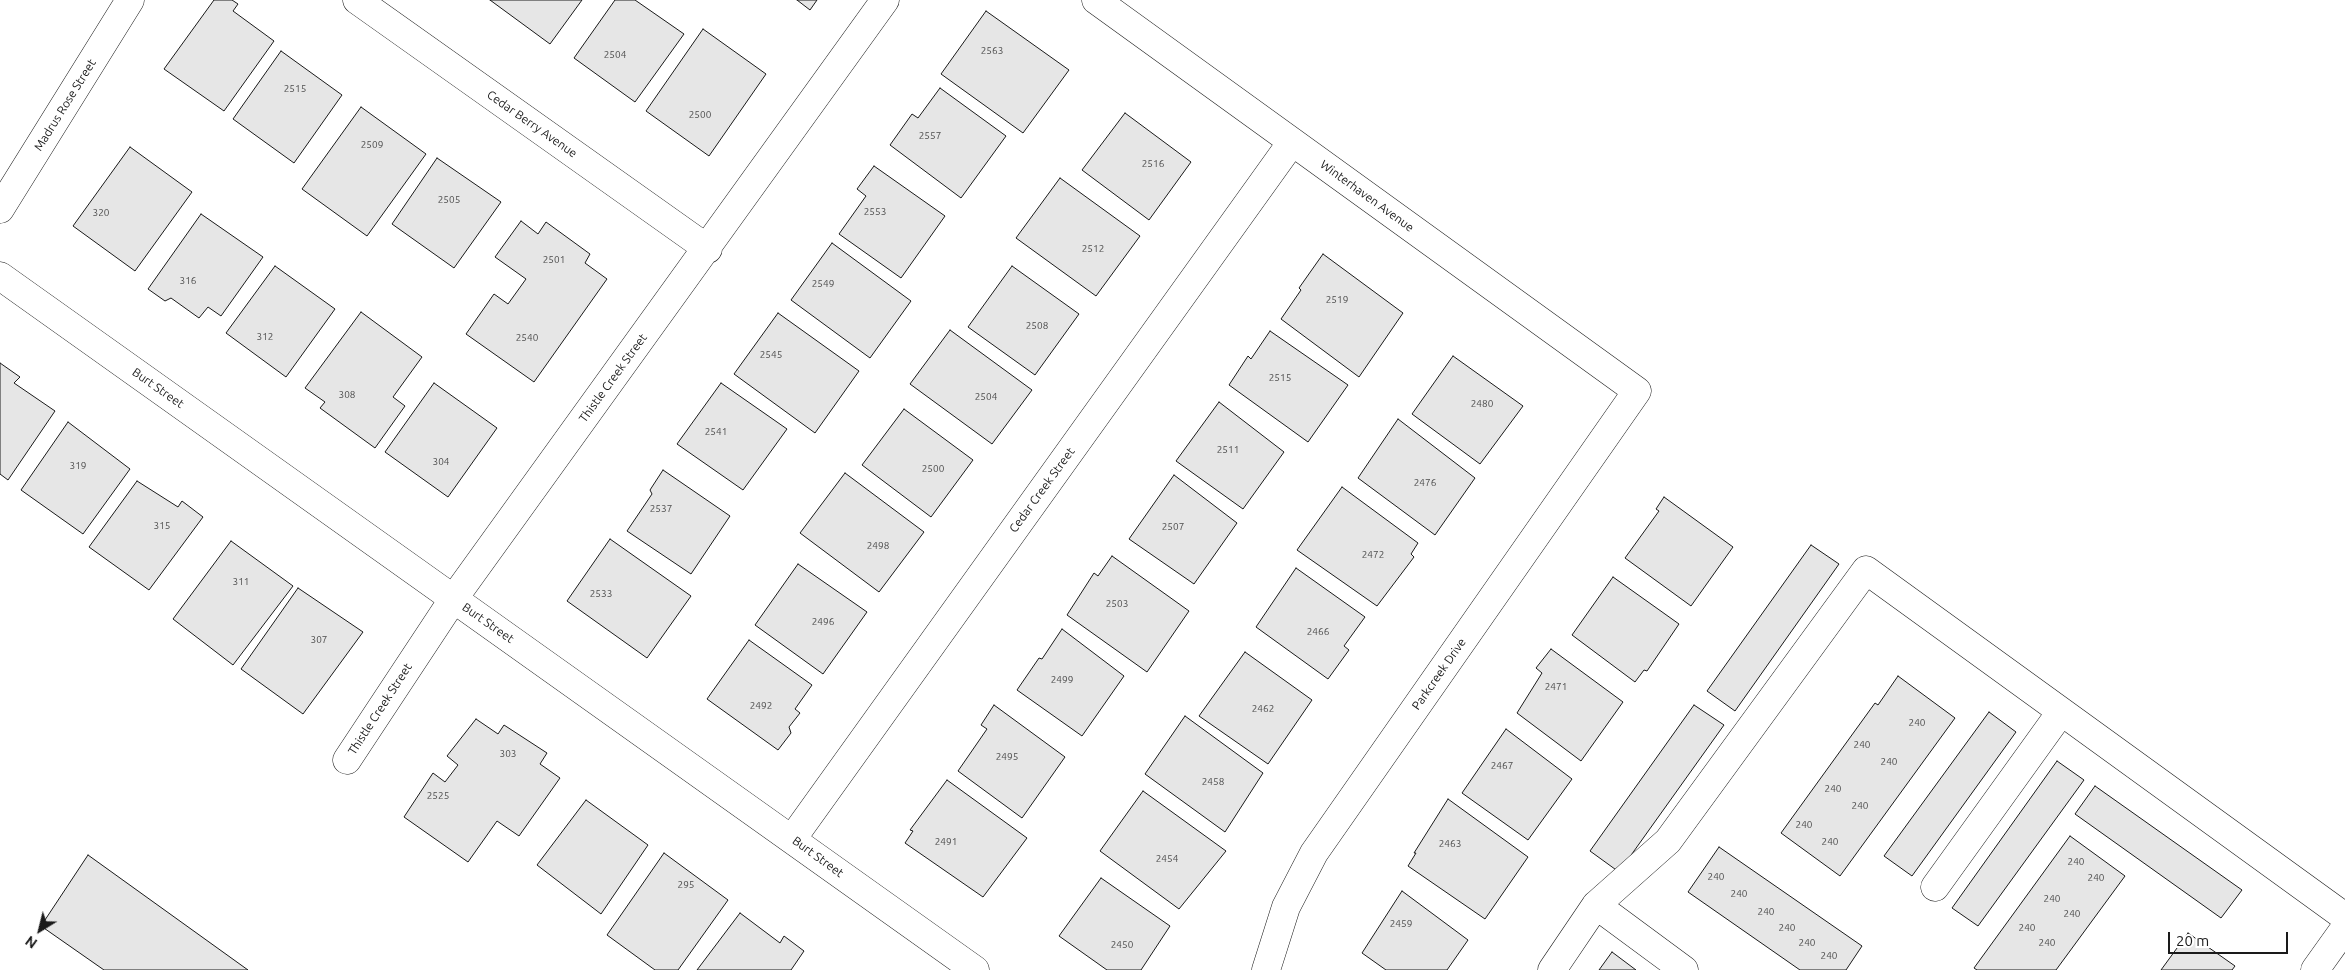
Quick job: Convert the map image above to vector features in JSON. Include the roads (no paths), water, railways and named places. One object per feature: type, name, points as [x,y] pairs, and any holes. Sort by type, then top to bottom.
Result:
[{"type":"street","name":"Madrus Rose Street","points":[[0,209],[130,0]]},
{"type":"street","name":"Cedar Berry Avenue","points":[[357,0],[708,249]]},
{"type":"street","name":"Thistle Creek Street","points":[[347,760],[454,598],[708,249],[885,0]]},
{"type":"street","name":"Winterhaven Avenue","points":[[1096,0],[1637,391]]},
{"type":"street","name":"Cedar Creek Street","points":[[792,839],[1292,142]]},
{"type":"street","name":"Burt Street","points":[[0,276],[975,970]]},
{"type":"street","name":"Parkcreek Drive","points":[[1266,970],[1286,907],[1314,853],[1637,391]]},
{"type":"street","points":[[1552,970],[1596,905],[1668,841],[1866,570],[2345,917]]},
{"type":"street","points":[[1935,888],[2061,712]]},
{"type":"street","points":[[1596,905],[1684,970]]},
{"type":"street","points":[[2315,970],[2345,928]]}]
